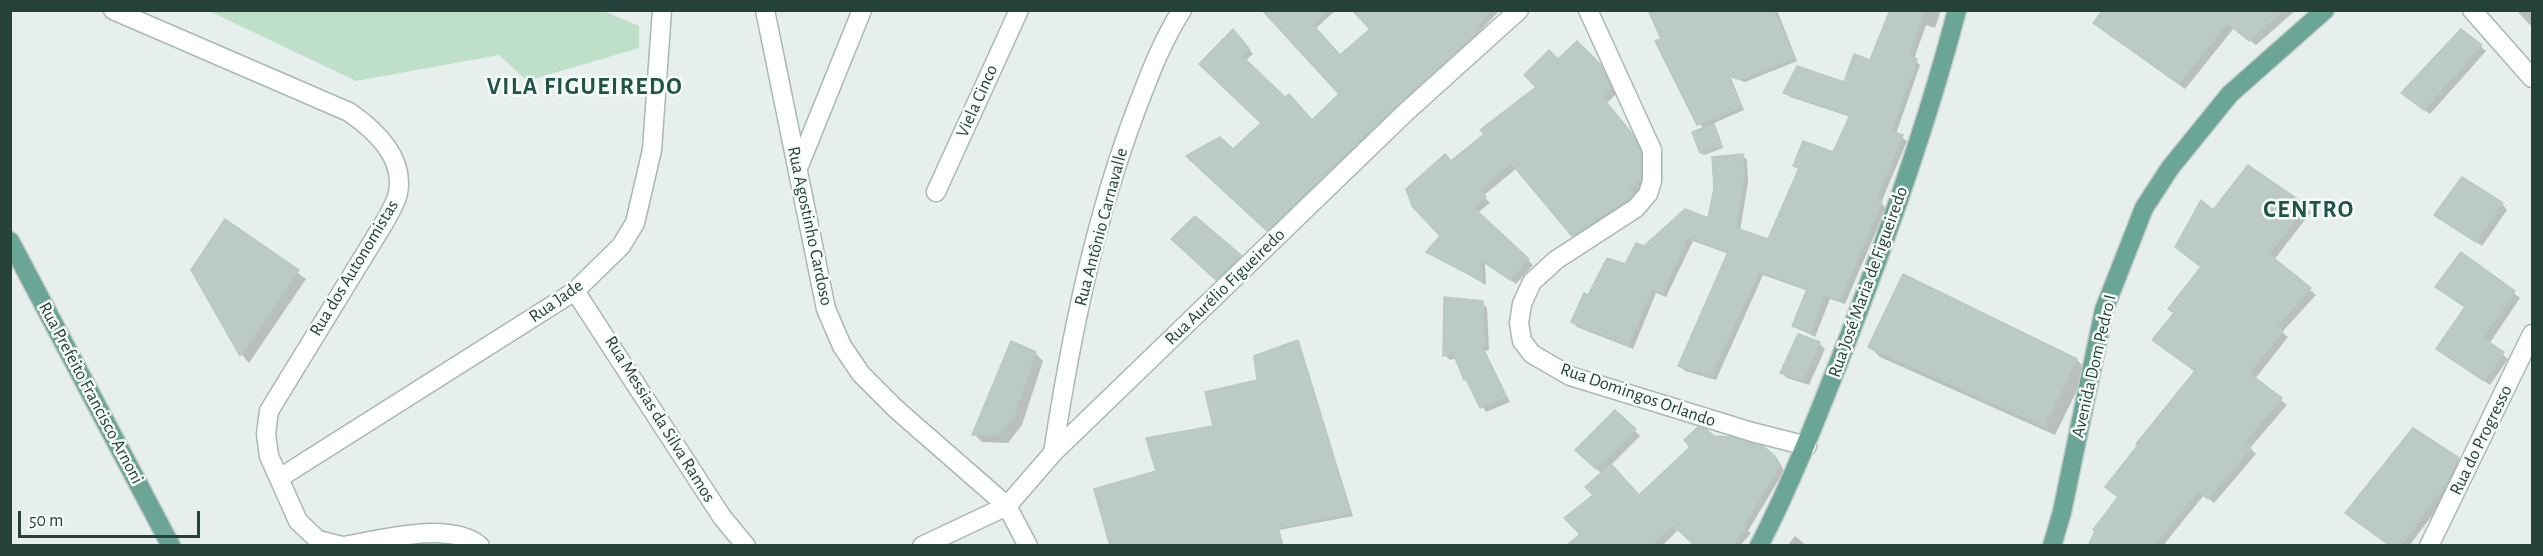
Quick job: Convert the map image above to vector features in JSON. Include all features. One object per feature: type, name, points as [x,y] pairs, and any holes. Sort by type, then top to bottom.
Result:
[{"type":"main road","name":"Rua José Maria de Figueiredo","points":[[1759,546],[1807,446],[1888,232],[1922,133],[1957,10]]},
{"type":"main road","name":"Avenida Dom Pedro I","points":[[2052,546],[2062,512],[2104,310],[2144,208],[2169,168],[2230,94],[2325,10]]},
{"type":"main road","name":"Rua Prefeito Francisco Arnoni","points":[[10,241],[171,546]]},
{"type":"street","name":"Rua dos Autonomistas","points":[[113,10],[350,112],[373,129],[392,152],[398,176],[398,193],[384,223],[268,411],[266,434],[269,456],[281,477],[298,521],[318,540],[343,546],[441,532],[460,534],[480,546]]},
{"type":"street","name":"Rua Jade","points":[[281,477],[576,291],[621,246],[635,223],[652,150],[662,10]]},
{"type":"street","name":"Rua Agostinho Cardoso","points":[[765,10],[826,309],[842,346],[861,374],[896,409],[1007,506],[1028,546]]},
{"type":"street","points":[[798,168],[862,10]]},
{"type":"street","name":"Viela Cinco","points":[[936,192],[1019,10]]},
{"type":"street","name":"Rua Antônio Carnavalle","points":[[1053,453],[1068,356],[1092,251],[1122,149],[1157,60],[1182,10]]},
{"type":"street","name":"Rua Aurélio Figueiredo","points":[[922,546],[1007,506],[1053,453],[1406,112],[1519,10]]},
{"type":"street","name":"Rua Domingos Orlando","points":[[1588,10],[1652,150],[1652,181],[1648,194],[1636,208],[1556,260],[1532,282],[1522,304],[1519,323],[1522,341],[1532,354],[1570,376],[1752,432],[1807,446]]},
{"type":"street","points":[[2472,10],[2532,78]]},
{"type":"street","name":"Rua Messias da Silva Ramos","points":[[576,291],[722,517],[746,546]]},
{"type":"street","name":"Rua do Progresso","points":[[2429,546],[2532,334]]},
{"type":"green space","points":[[209,11],[604,11],[639,26],[639,48],[527,81],[499,55],[356,81]]},
{"type":"building","points":[[1262,10],[1328,10],[1313,25],[1340,55],[1370,29],[1352,10],[1491,10],[1475,28],[1478,31],[1472,38],[1398,104],[1267,231],[1186,156],[1220,137],[1233,149],[1261,123],[1199,64],[1233,29],[1250,50],[1242,56],[1285,97],[1289,94],[1312,120],[1339,94]]},
{"type":"building","points":[[1648,10],[1773,10],[1795,58],[1741,79],[1729,75],[1742,107],[1697,125],[1655,41],[1661,39]]},
{"type":"building","points":[[1890,10],[1925,10],[1909,56],[1917,59],[1891,131],[1903,135],[1876,200],[1882,202],[1840,300],[1825,295],[1810,333],[1792,326],[1807,289],[1759,271],[1711,376],[1678,366],[1728,252],[1688,237],[1662,293],[1652,290],[1628,345],[1571,322],[1584,293],[1588,295],[1607,258],[1625,264],[1636,243],[1644,246],[1685,209],[1708,218],[1714,189],[1712,157],[1743,154],[1744,177],[1736,228],[1768,239],[1799,168],[1793,166],[1803,141],[1833,152],[1850,115],[1783,93],[1797,66],[1844,82],[1854,54],[1870,60]]},
{"type":"building","points":[[2103,10],[2284,10],[2249,41],[2227,23],[2179,84],[2093,23]]},
{"type":"building","points":[[2461,29],[2482,45],[2424,110],[2401,93]]},
{"type":"building","points":[[1577,41],[1601,65],[1611,88],[1603,98],[1633,135],[1641,152],[1641,179],[1629,190],[1633,195],[1572,236],[1511,163],[1479,190],[1486,197],[1473,207],[1529,259],[1510,280],[1481,260],[1482,281],[1426,252],[1440,236],[1412,206],[1406,189],[1445,154],[1451,161],[1484,134],[1480,130],[1536,87],[1524,75],[1549,50],[1558,59]]},
{"type":"building","points":[[1714,124],[1722,146],[1700,153],[1692,132]]},
{"type":"building","points":[[2248,165],[2306,205],[2269,254],[2311,288],[2277,326],[2283,331],[2249,373],[2282,398],[2245,442],[2251,448],[2208,499],[2198,491],[2154,546],[2088,546],[2095,531],[2093,530],[2118,497],[2105,487],[2138,445],[2136,444],[2195,371],[2152,340],[2174,313],[2168,309],[2201,267],[2175,247],[2201,200],[2213,210]]},
{"type":"building","points":[[2462,177],[2503,203],[2476,242],[2434,215]]},
{"type":"building","points":[[1195,216],[1241,255],[1216,280],[1171,239]]},
{"type":"building","points":[[225,219],[299,270],[240,356],[191,270]]},
{"type":"building","points":[[2461,252],[2515,291],[2483,338],[2504,352],[2484,381],[2436,349],[2465,307],[2435,287]]},
{"type":"building","points":[[1903,274],[2077,359],[2044,426],[1868,347]]},
{"type":"building","points":[[1444,297],[1483,301],[1485,345],[1482,346],[1506,397],[1480,408],[1466,379],[1464,380],[1453,353],[1443,356]]},
{"type":"building","points":[[1798,334],[1820,342],[1803,380],[1780,373]]},
{"type":"building","points":[[1298,340],[1351,513],[1278,528],[1283,546],[1110,546],[1094,489],[1156,471],[1146,438],[1213,426],[1205,392],[1257,380],[1254,356]]},
{"type":"building","points":[[1011,341],[1036,352],[1014,416],[999,435],[972,435]]},
{"type":"building","points":[[1615,410],[1636,429],[1596,469],[1575,450]]},
{"type":"building","points":[[1698,427],[1714,436],[1731,437],[1764,447],[1775,456],[1780,465],[1733,546],[1695,546],[1673,525],[1651,546],[1566,546],[1580,534],[1564,518],[1593,495],[1585,487],[1611,464],[1639,495],[1690,447],[1684,440]]},
{"type":"building","points":[[2413,428],[2459,458],[2441,491],[2400,546],[2390,546],[2345,513]]},
{"type":"district","name":"VILA FIGUEIREDO","points":[[585,87]]},
{"type":"district","name":"CENTRO","points":[[2309,210]]}]
